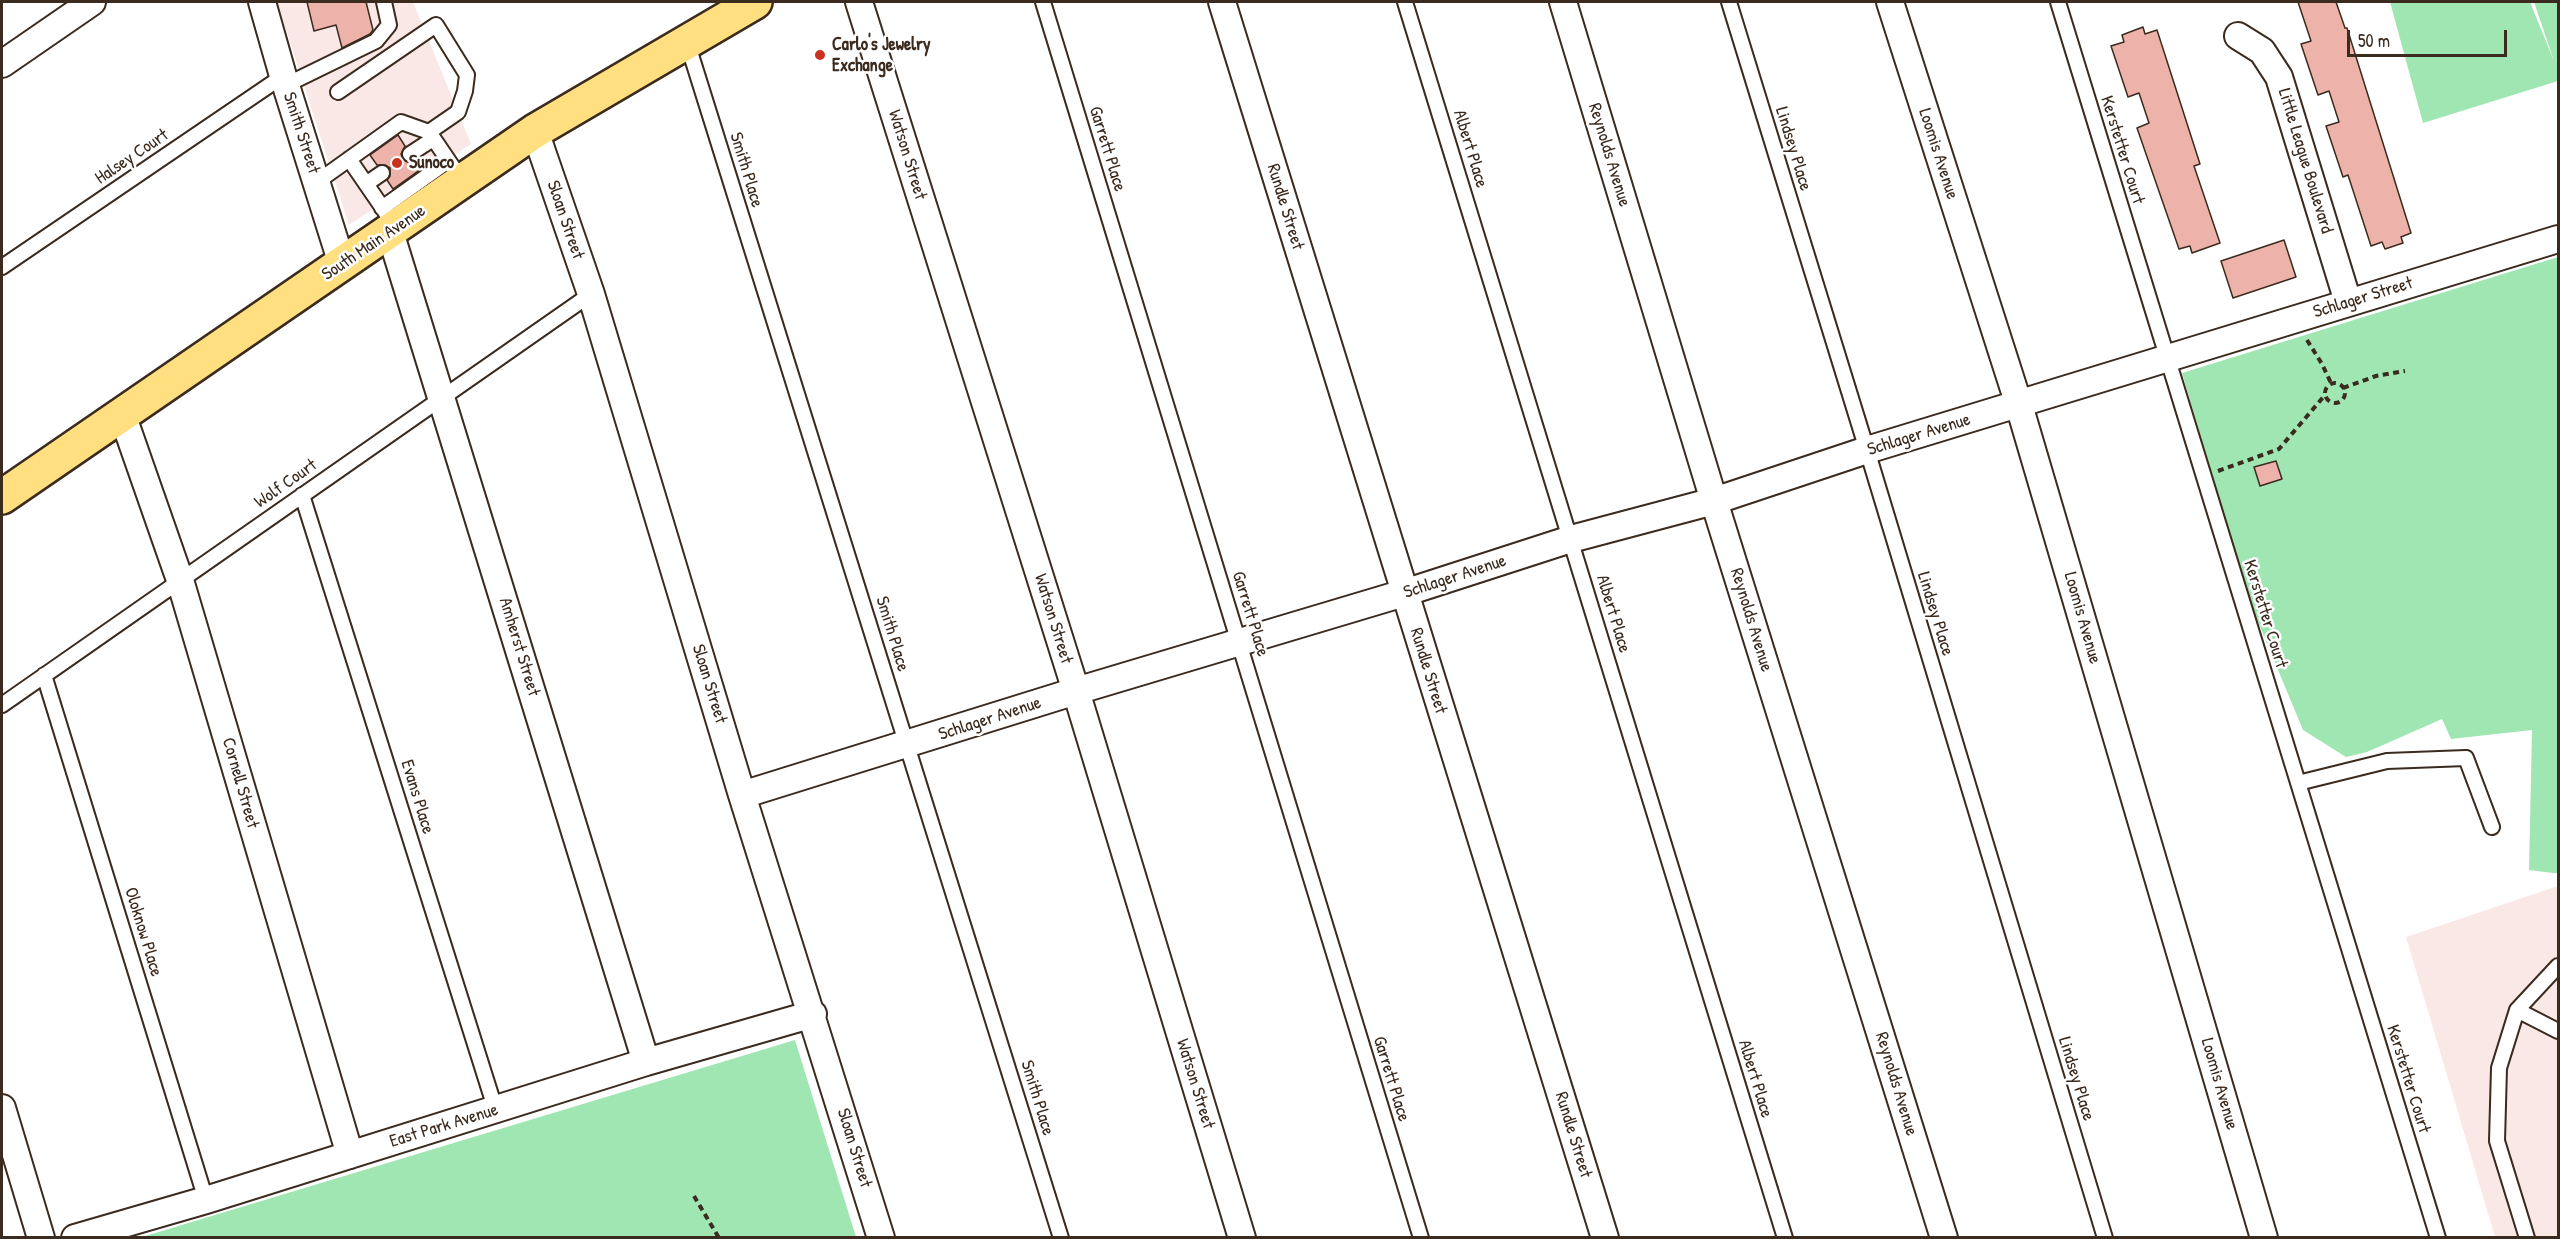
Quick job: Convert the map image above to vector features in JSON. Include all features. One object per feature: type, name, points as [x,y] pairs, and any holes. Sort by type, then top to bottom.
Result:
[{"type":"main road","name":"South Main Avenue","points":[[2,497],[342,264],[455,171],[535,131],[755,2]]},
{"type":"street","points":[[2,64],[92,2]]},
{"type":"street","name":"Smith Street","points":[[262,2],[342,264]]},
{"type":"street","name":"Watson Street","points":[[859,2],[1076,691],[1242,1238]]},
{"type":"street","name":"Rundle Street","points":[[1222,2],[1605,1238]]},
{"type":"street","name":"Reynolds Avenue","points":[[1563,2],[1714,501],[1944,1238]]},
{"type":"street","name":"Loomis Avenue","points":[[1890,2],[2019,405],[2264,1238]]},
{"type":"street","name":"Little League Boulevard","points":[[2238,36],[2262,51],[2279,77],[2348,302]]},
{"type":"street","name":"Sloan Street","points":[[535,131],[591,294],[742,795],[813,1014],[881,1238]]},
{"type":"street","name":"Amherst Street","points":[[390,223],[646,1062]]},
{"type":"street","name":"Schlager Street","points":[[2167,359],[2559,239]]},
{"type":"street","name":"Schlager Avenue","points":[[742,795],[1076,691],[1240,644],[1571,539],[1714,501],[1867,450],[2167,359]]},
{"type":"street","name":"Cornell Street","points":[[122,414],[180,580],[350,1155]]},
{"type":"street","name":"East Park Avenue","points":[[75,1238],[206,1200],[646,1062],[813,1014]]},
{"type":"street","points":[[2,1108],[40,1238]]},
{"type":"lane","name":"Halsey Court","points":[[2,267],[285,81],[376,41],[389,25],[384,2]]},
{"type":"lane","name":"Garrett Place","points":[[1043,2],[1421,1238]]},
{"type":"lane","name":"Albert Place","points":[[1405,2],[1785,1238]]},
{"type":"lane","name":"Lindsey Place","points":[[1729,2],[2105,1238]]},
{"type":"lane","name":"Kerstetter Court","points":[[2058,2],[2438,1238]]},
{"type":"lane","points":[[338,92],[436,25],[467,75],[465,91],[458,112],[410,154]]},
{"type":"lane","name":"Smith Place","points":[[687,42],[1061,1238]]},
{"type":"lane","points":[[317,182],[401,122],[431,135],[455,171]]},
{"type":"lane","points":[[349,159],[390,223]]},
{"type":"lane","points":[[366,184],[382,173]]},
{"type":"lane","name":"Wolf Court","points":[[2,705],[591,294]]},
{"type":"lane","name":"Evans Place","points":[[303,495],[496,1110]]},
{"type":"lane","name":"Oloknow Place","points":[[44,675],[206,1200]]},
{"type":"lane","points":[[2298,783],[2387,761],[2466,758],[2492,826]]},
{"type":"lane","points":[[2527,1238],[2497,1141],[2499,1068],[2517,1010],[2559,966]]},
{"type":"lane","points":[[2517,1010],[2559,1031]]},
{"type":"path","points":[[2291,320],[2322,364],[2331,384]]},
{"type":"path","points":[[2343,388],[2376,376],[2405,371]]},
{"type":"path","points":[[2204,477],[2279,448],[2325,395],[2326,388],[2331,384],[2338,384],[2343,388],[2345,394],[2340,402],[2330,402],[2325,395]]},
{"type":"path","points":[[694,1196],[719,1238]]},
{"type":"shaded area","points":[[277,2],[413,2],[471,144],[349,225]]},
{"type":"shaded area","points":[[2558,886],[2558,1237],[2495,1237],[2406,937]]},
{"type":"green space","points":[[2390,2],[2530,2],[2554,61],[2534,2],[2558,2],[2558,81],[2423,123]]},
{"type":"green space","points":[[2558,257],[2558,873],[2553,873],[2529,870],[2532,730],[2451,739],[2442,719],[2367,752],[2346,757],[2303,730],[2251,605],[2182,373]]},
{"type":"green space","points":[[795,1040],[856,1237],[142,1237]]},
{"type":"building","points":[[307,2],[366,2],[373,30],[370,34],[342,48],[336,25],[314,31]]},
{"type":"building","points":[[2298,2],[2336,2],[2345,28],[2347,28],[2411,233],[2401,237],[2403,243],[2385,249],[2382,242],[2371,246],[2348,175],[2343,177],[2326,126],[2339,122],[2329,91],[2318,95],[2301,44],[2311,41]]},
{"type":"building","points":[[2143,27],[2145,34],[2157,30],[2200,164],[2194,166],[2220,243],[2192,253],[2190,246],[2179,249],[2137,128],[2149,123],[2139,93],[2128,97],[2111,46],[2124,42],[2122,35]]},
{"type":"building","points":[[398,135],[405,146],[401,154],[403,159],[410,163],[415,161],[421,169],[393,189],[387,180],[390,176],[390,168],[377,165],[370,155]]},
{"type":"building","points":[[2284,240],[2296,277],[2233,298],[2221,261]]},
{"type":"building","points":[[2276,461],[2282,479],[2260,486],[2254,467]]},
{"type":"place","name":"Carlo's Jewelry Exchange","points":[[820,55]]},
{"type":"place","name":"Sunoco","points":[[397,163]]}]
